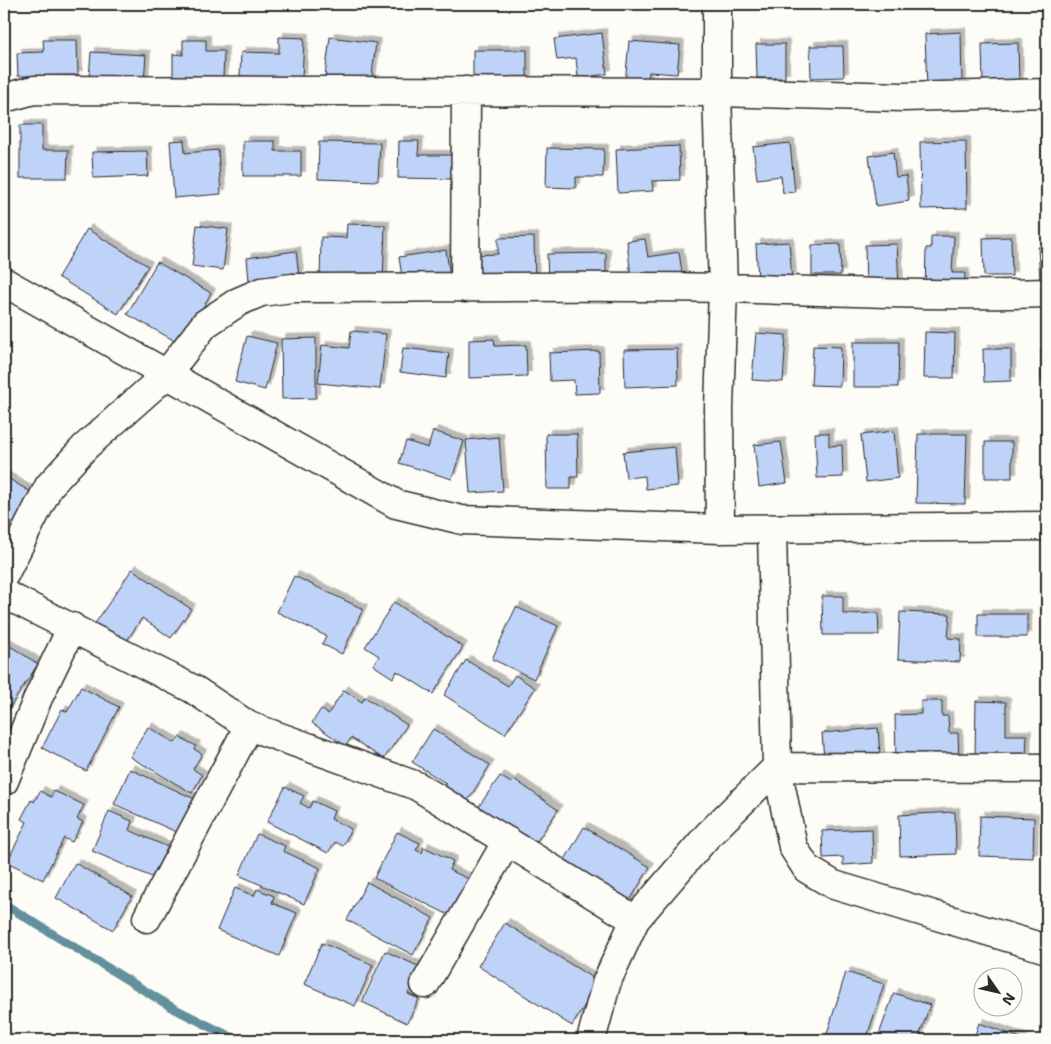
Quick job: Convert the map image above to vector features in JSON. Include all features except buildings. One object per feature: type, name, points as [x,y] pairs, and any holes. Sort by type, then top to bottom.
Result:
[{"type":"street","points":[[717,4],[717,92],[723,288],[719,408],[720,529]]},
{"type":"street","points":[[4,98],[34,90],[717,92],[903,97],[1047,93]]},
{"type":"street","points":[[465,288],[466,91]]},
{"type":"street","points":[[4,282],[396,504],[462,520],[720,529],[1047,526]]},
{"type":"street","points":[[4,575],[49,486],[85,447],[166,375],[204,324],[238,302],[261,292],[292,288],[723,288],[902,293],[1047,293]]},
{"type":"street","points":[[772,529],[776,766],[793,848],[807,870],[834,885],[1047,949]]},
{"type":"street","points":[[4,594],[193,689],[249,726],[417,786],[635,920]]},
{"type":"street","points":[[4,781],[38,698],[72,627]]},
{"type":"street","points":[[146,918],[249,726]]},
{"type":"street","points":[[591,1040],[607,981],[635,920],[708,835],[776,766],[1047,768]]},
{"type":"street","points":[[425,984],[507,841]]},
{"type":"waterway","points":[[4,904],[173,1008],[237,1040]]}]
